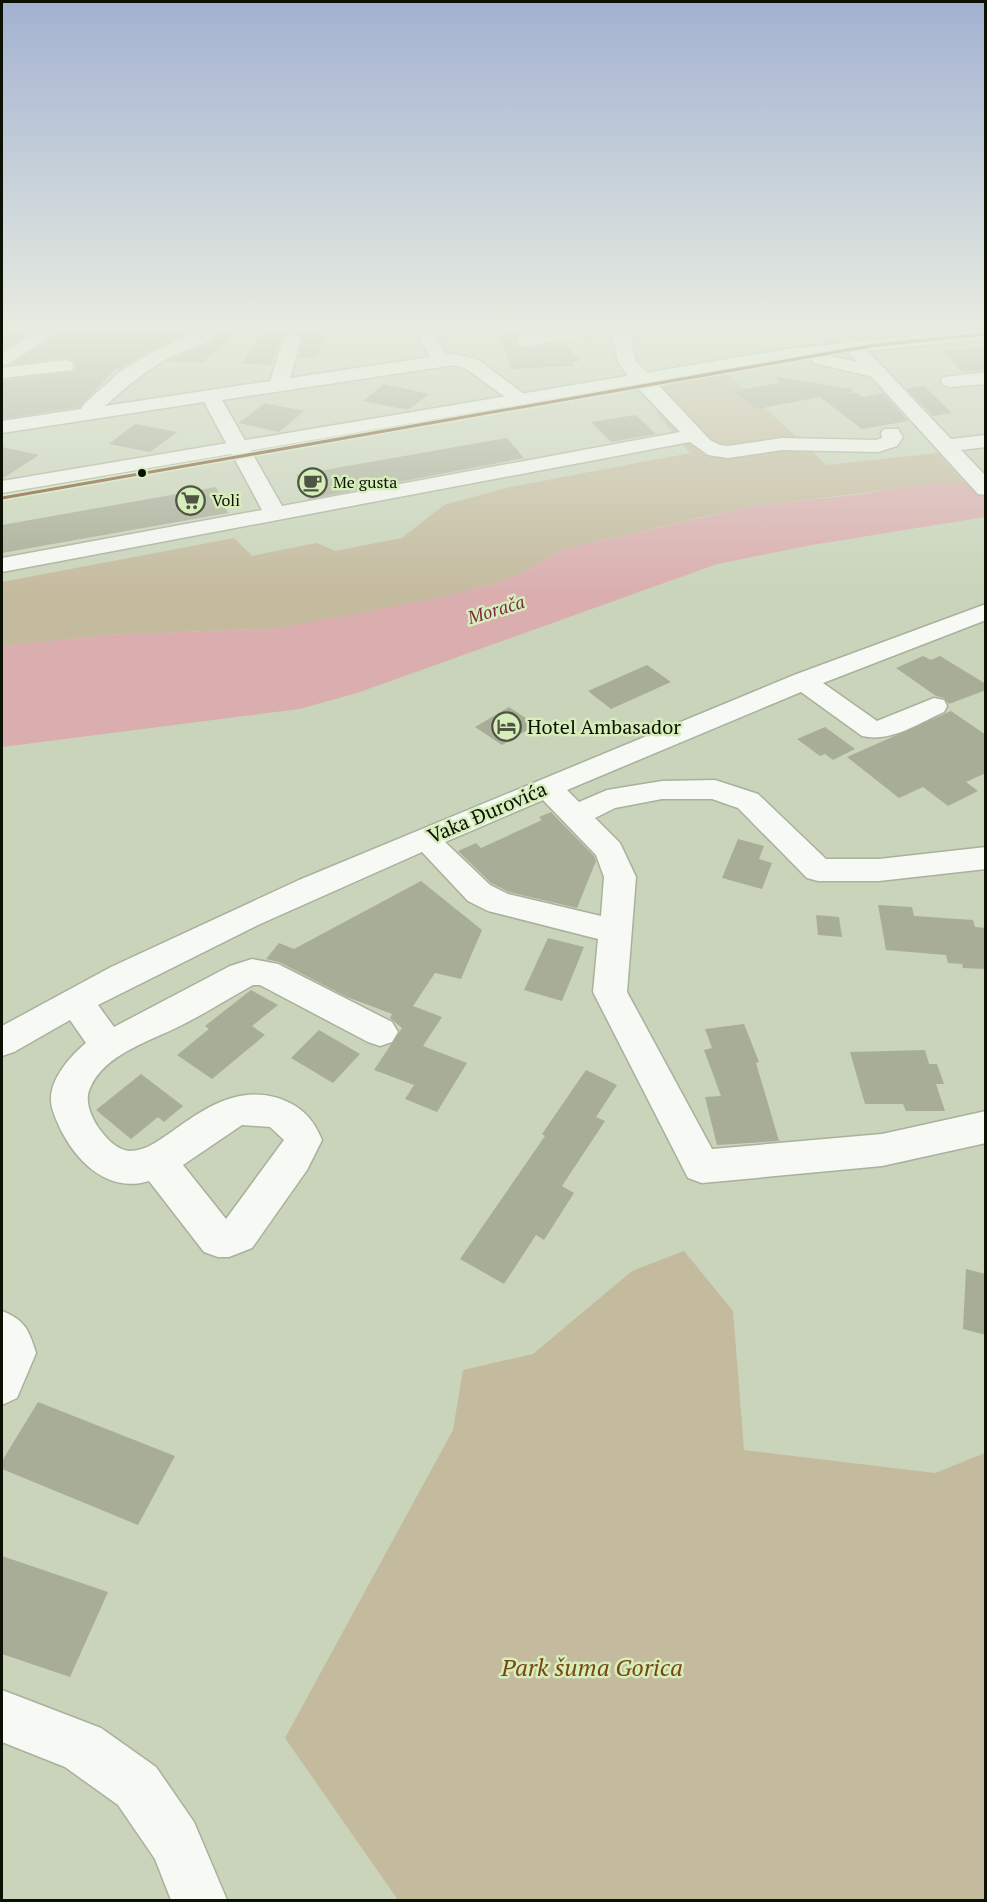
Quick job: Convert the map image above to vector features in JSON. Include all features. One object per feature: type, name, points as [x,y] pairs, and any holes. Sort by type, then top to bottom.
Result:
[{"type":"street","points":[[2,427],[54,420]]},
{"type":"street","points":[[223,420],[274,513]]},
{"type":"street","points":[[2,498],[405,420]]},
{"type":"street","points":[[2,487],[241,452],[429,420]]},
{"type":"street","points":[[680,420],[708,448],[728,453],[782,444],[878,446],[890,442],[893,437],[891,433]]},
{"type":"street","points":[[921,420],[986,489]]},
{"type":"street","points":[[2,565],[695,435]]},
{"type":"street","points":[[947,449],[986,441]]},
{"type":"street","name":"Vaka Đurovića","points":[[2,1042],[76,1001],[235,922],[802,681],[986,611]]},
{"type":"street","points":[[802,681],[872,730],[879,730],[934,706]]},
{"type":"street","points":[[547,788],[609,850],[620,877],[610,992],[702,1166],[882,1150],[986,1128]]},
{"type":"street","points":[[576,816],[606,800],[662,790],[715,789],[748,801],[818,870],[879,870],[986,858]]},
{"type":"street","points":[[436,850],[479,893],[499,903],[615,931]]},
{"type":"street","points":[[156,1161],[135,1168],[117,1165],[94,1150],[81,1132],[69,1101],[72,1086],[92,1059],[108,1046],[171,1015],[242,975],[252,972],[266,973],[380,1032]]},
{"type":"street","points":[[76,1001],[108,1046]]},
{"type":"street","points":[[2,1331],[11,1341],[15,1353],[2,1383]]},
{"type":"street","points":[[2,1716],[82,1747],[137,1786],[175,1841],[199,1900]]},
{"type":"green space","points":[[661,420],[778,420],[827,465],[938,453],[964,482],[896,487],[753,506],[565,549],[522,573],[494,584],[432,599],[280,628],[106,635],[2,646],[2,582],[234,538],[252,556],[317,543],[335,551],[402,538],[444,505],[510,487],[690,453]]},
{"type":"green space","name":"Park šuma Gorica","points":[[684,1251],[733,1311],[744,1450],[935,1473],[985,1453],[985,1900],[398,1900],[285,1738],[453,1430],[463,1370],[533,1354],[632,1271]]},
{"type":"water","name":"Morača","points":[[985,480],[985,517],[812,545],[717,564],[357,693],[299,709],[2,747],[2,646],[106,635],[280,628],[432,599],[494,584],[522,573],[565,549],[753,506],[863,494],[896,487]]},
{"type":"building","points":[[243,420],[294,420],[279,432],[239,423]]},
{"type":"building","points":[[641,420],[656,434],[611,442],[591,422]]},
{"type":"building","points":[[850,420],[908,421],[862,429]]},
{"type":"building","points":[[135,424],[177,432],[150,452],[109,444]]},
{"type":"building","points":[[507,438],[524,458],[309,499],[296,475]]},
{"type":"building","points":[[2,447],[39,455],[2,479]]},
{"type":"building","points":[[216,487],[228,513],[2,553],[2,525]]},
{"type":"building","points":[[923,656],[931,660],[940,656],[986,684],[986,690],[949,704],[944,698],[936,696],[896,668]]},
{"type":"building","points":[[647,665],[671,682],[611,709],[588,691]]},
{"type":"building","name":"Hotel Ambasador","points":[[509,707],[536,725],[502,745],[475,727]]},
{"type":"building","points":[[951,711],[986,735],[986,773],[966,782],[978,791],[948,806],[923,787],[899,798],[847,757]]},
{"type":"building","points":[[825,727],[855,749],[833,760],[825,754],[820,756],[797,739]]},
{"type":"building","points":[[551,812],[594,856],[596,861],[577,908],[509,892],[491,883],[458,851],[476,843],[481,848],[542,820],[539,817]]},
{"type":"building","points":[[738,839],[764,846],[759,859],[772,863],[762,889],[722,878]]},
{"type":"building","points":[[421,881],[482,930],[461,979],[435,973],[413,1006],[442,1017],[423,1046],[467,1063],[437,1112],[405,1099],[414,1085],[374,1070],[402,1028],[390,1018],[392,1014],[347,997],[279,962],[266,959],[279,943],[294,949]]},
{"type":"building","points":[[878,905],[912,907],[914,916],[973,920],[975,927],[986,928],[986,969],[963,968],[962,964],[948,963],[946,955],[886,950]]},
{"type":"building","points":[[816,915],[839,917],[842,937],[818,935]]},
{"type":"building","points":[[548,938],[584,947],[562,1001],[524,990]]},
{"type":"building","points":[[251,990],[278,1005],[252,1026],[265,1035],[212,1079],[177,1055],[209,1029],[205,1026]]},
{"type":"building","points":[[744,1024],[759,1062],[756,1063],[779,1141],[717,1145],[705,1097],[721,1096],[704,1050],[712,1048],[705,1029]]},
{"type":"building","points":[[319,1030],[360,1054],[333,1083],[291,1058]]},
{"type":"building","points":[[925,1050],[929,1064],[937,1064],[944,1084],[936,1084],[945,1111],[906,1111],[903,1104],[865,1104],[850,1052]]},
{"type":"building","points":[[586,1070],[617,1085],[596,1117],[605,1121],[562,1186],[574,1193],[544,1240],[536,1235],[504,1284],[460,1259],[545,1136],[542,1134]]},
{"type":"building","points":[[141,1074],[183,1106],[164,1122],[158,1117],[131,1139],[96,1110]]},
{"type":"building","points":[[966,1269],[986,1274],[986,1335],[963,1329]]},
{"type":"building","points":[[38,1402],[175,1456],[138,1525],[2,1469],[2,1461]]},
{"type":"building","points":[[2,1556],[108,1592],[70,1677],[2,1654]]},
{"type":"transit line","points":[[2,498],[449,420]]},
{"type":"place","name":"Me gusta","points":[[312,482]]},
{"type":"place","name":"Voli","points":[[191,500]]},
{"type":"place","name":"Hotel Ambasador","points":[[506,726]]}]
